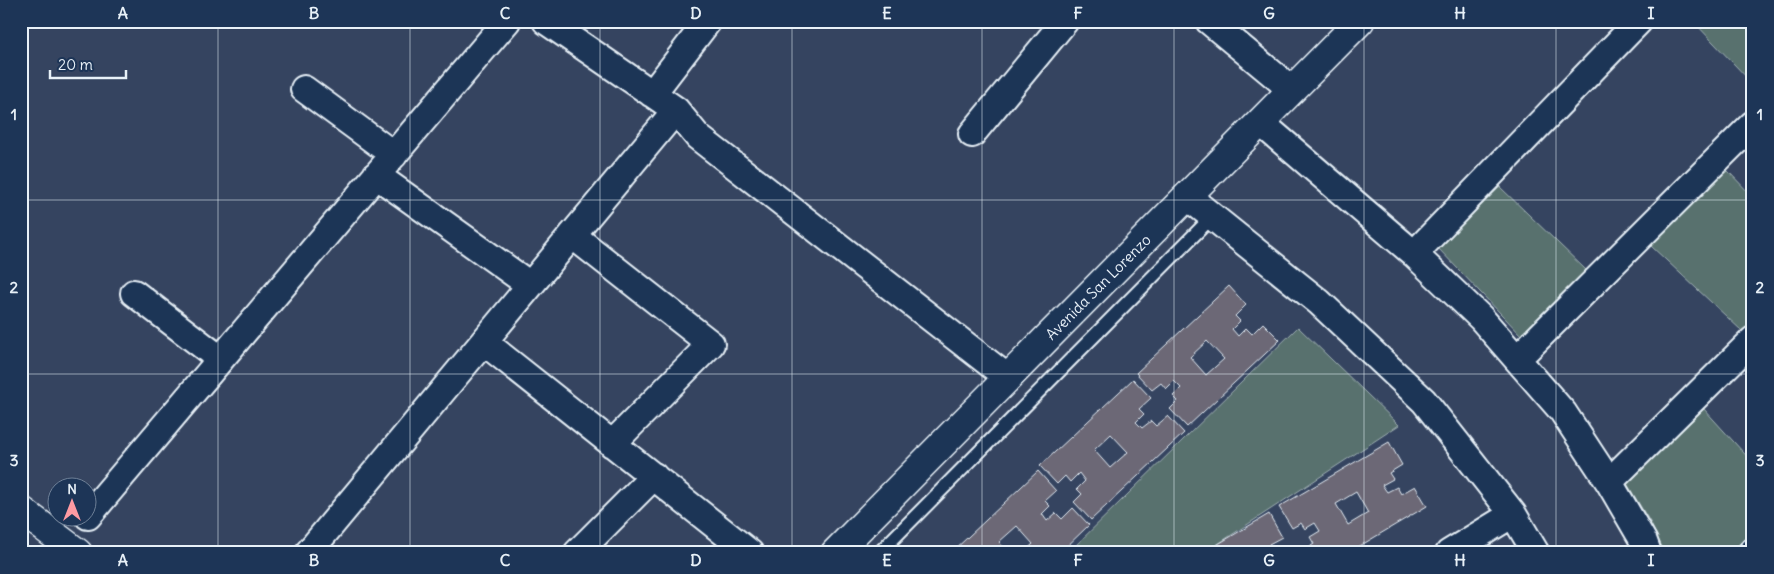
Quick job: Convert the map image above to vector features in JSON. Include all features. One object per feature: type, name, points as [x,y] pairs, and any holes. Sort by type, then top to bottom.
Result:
[{"type":"street","points":[[98,503],[507,21]]},
{"type":"street","points":[[546,21],[676,110],[698,137],[1008,378]]},
{"type":"street","points":[[652,94],[708,21]]},
{"type":"street","points":[[972,134],[1065,21]]},
{"type":"street","points":[[1209,21],[1292,90]]},
{"type":"street","name":"Avenida San Lorenzo","points":[[834,553],[1360,21]]},
{"type":"street","points":[[1414,254],[1639,21]]},
{"type":"street","points":[[304,89],[394,155]]},
{"type":"street","points":[[308,553],[676,110]]},
{"type":"street","points":[[1260,122],[1414,254],[1481,318],[1563,412],[1609,482],[1644,542],[1648,553]]},
{"type":"street","points":[[1517,359],[1753,124]]},
{"type":"street","points":[[376,175],[530,285]]},
{"type":"street","points":[[1188,197],[1319,302],[1424,401],[1513,514],[1536,553]]},
{"type":"street","points":[[572,235],[711,344],[612,444]]},
{"type":"street","points":[[134,293],[220,359]]},
{"type":"street","points":[[1609,482],[1753,340]]},
{"type":"street","points":[[484,342],[750,553]]},
{"type":"street","points":[[577,553],[654,476]]},
{"type":"street","points":[[21,510],[71,548],[82,526]]},
{"type":"street","points":[[1449,553],[1513,514]]},
{"type":"lane","points":[[879,553],[1212,217]]},
{"type":"green space","points":[[1693,21],[1753,21],[1753,84]]},
{"type":"green space","points":[[1727,170],[1753,197],[1753,320],[1742,331],[1651,246]]},
{"type":"green space","points":[[1500,187],[1586,270],[1523,337],[1437,247]]},
{"type":"green space","points":[[1298,327],[1399,425],[1204,553],[1068,553]]},
{"type":"green space","points":[[1704,409],[1753,463],[1753,530],[1730,553],[1665,553],[1650,522],[1626,482]]},
{"type":"building","points":[[1229,286],[1246,305],[1235,316],[1240,321],[1232,329],[1238,336],[1246,328],[1252,334],[1263,323],[1280,340],[1187,427],[1170,409],[1178,401],[1173,396],[1181,388],[1174,381],[1166,389],[1161,383],[1152,390],[1136,373]],"holes":[[[1207,341],[1224,359],[1206,375],[1190,357]]]},
{"type":"building","points":[[1133,379],[1151,398],[1139,409],[1144,414],[1136,422],[1142,428],[1151,421],[1156,426],[1168,416],[1184,433],[1091,520],[1074,502],[1082,494],[1077,489],[1085,481],[1079,473],[1070,482],[1065,476],[1057,484],[1040,466]],"holes":[[[1111,434],[1128,452],[1110,468],[1094,450]]]},
{"type":"building","points":[[1389,442],[1402,465],[1389,473],[1393,479],[1382,485],[1387,492],[1397,487],[1401,494],[1415,486],[1427,506],[1348,553],[1306,553],[1305,550],[1314,544],[1310,537],[1320,531],[1315,523],[1305,529],[1301,523],[1292,528],[1279,507]],"holes":[[[1356,492],[1368,513],[1348,525],[1336,504]]]},
{"type":"building","points":[[1038,471],[1056,491],[1045,501],[1050,506],[1042,514],[1047,521],[1056,513],[1062,519],[1073,508],[1089,525],[1060,553],[1023,553],[1033,544],[1017,526],[999,542],[1009,553],[951,553]]},
{"type":"building","points":[[1269,514],[1282,537],[1269,544],[1273,550],[1269,553],[1203,553]]}]
